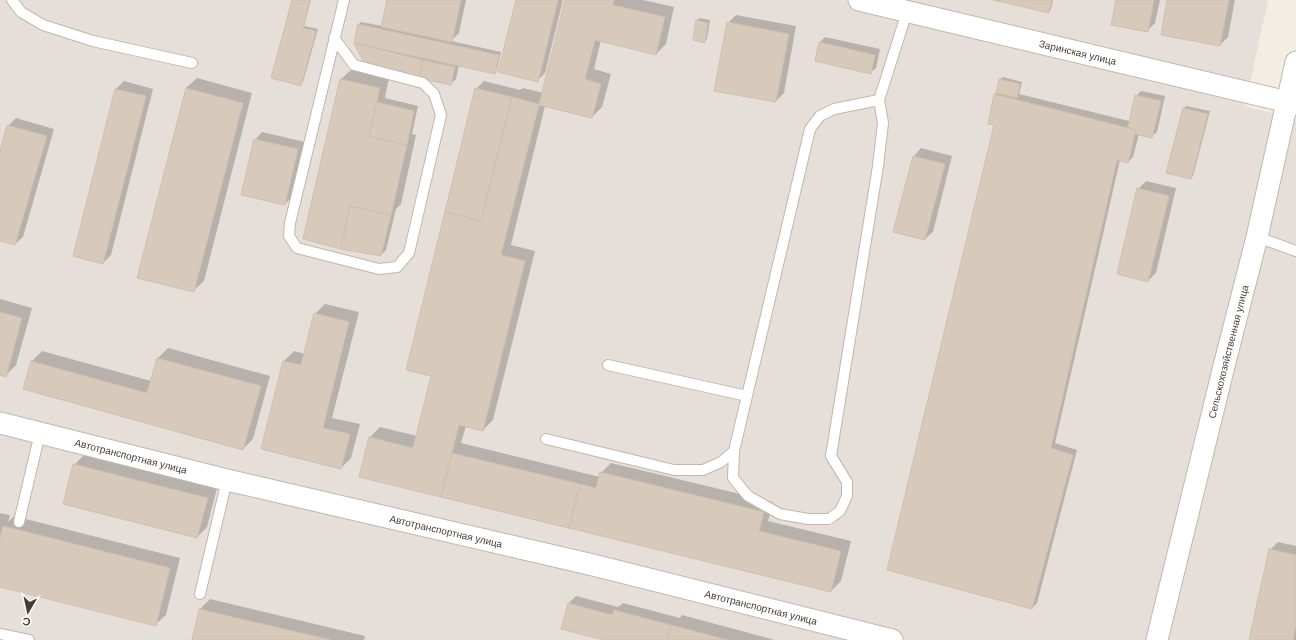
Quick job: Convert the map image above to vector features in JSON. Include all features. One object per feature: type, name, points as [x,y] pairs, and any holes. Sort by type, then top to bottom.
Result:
[{"type":"street","name":"Заринская улица","points":[[859,0],[1292,103]]},
{"type":"street","name":"Сельскохозяйственная улица","points":[[1157,640],[1257,236],[1292,103],[1296,62]]},
{"type":"street","name":"Автотранспортная улица","points":[[2,426],[40,433],[227,480],[593,565],[892,640]]},
{"type":"lane","points":[[12,0],[21,12],[43,25],[93,40],[192,63]]},
{"type":"lane","points":[[21,12],[23,0]]},
{"type":"lane","points":[[334,38],[354,65],[423,83],[434,94],[441,115],[409,253],[397,268],[379,269],[297,248],[289,236],[292,215],[334,38],[344,0]]},
{"type":"lane","points":[[879,100],[834,108],[820,116],[810,129],[734,451],[733,478],[748,496],[780,514],[808,519],[829,519],[840,511],[847,496],[847,482],[830,456],[878,166],[883,123],[879,100],[907,12]]},
{"type":"lane","points":[[1257,236],[1296,251]]},
{"type":"lane","points":[[608,365],[747,396]]},
{"type":"lane","points":[[19,522],[40,433]]},
{"type":"lane","points":[[546,439],[674,470],[703,470],[721,462],[734,451]]},
{"type":"lane","points":[[200,594],[227,480]]},
{"type":"lane","points":[[0,634],[12,639],[29,640]]},
{"type":"shaded area","points":[[0,0],[1268,0],[1245,106],[1296,119],[1296,640],[0,640]]},
{"type":"building","points":[[292,0],[310,0],[303,28],[316,31],[301,86],[271,78]]},
{"type":"building","points":[[387,0],[461,0],[452,42],[381,27]]},
{"type":"building","points":[[516,0],[558,0],[538,82],[498,72]]},
{"type":"building","points":[[565,0],[614,0],[613,5],[665,17],[656,55],[595,40],[585,79],[601,84],[592,118],[539,105],[501,255],[525,261],[483,431],[459,425],[441,497],[359,477],[369,437],[413,448],[431,376],[406,370],[445,212],[481,221],[512,97],[539,104]]},
{"type":"building","points":[[993,0],[1052,0],[1049,13]]},
{"type":"building","points":[[1116,0],[1154,0],[1148,32],[1111,25]]},
{"type":"building","points":[[1167,0],[1229,0],[1220,46],[1161,35]]},
{"type":"building","points":[[696,20],[708,23],[705,43],[693,40]]},
{"type":"building","points":[[727,22],[789,34],[776,102],[714,91]]},
{"type":"building","points":[[358,24],[499,55],[495,74],[354,43]]},
{"type":"building","points":[[819,42],[875,55],[871,74],[815,61]]},
{"type":"building","points":[[354,43],[423,60],[419,78],[364,63]]},
{"type":"building","points":[[423,60],[455,67],[451,85],[419,78]]},
{"type":"building","points":[[340,79],[380,88],[369,136],[407,145],[391,215],[350,206],[341,249],[303,239]]},
{"type":"building","points":[[999,79],[1020,84],[1017,98],[996,93]]},
{"type":"building","points":[[186,88],[243,103],[194,292],[137,278]]},
{"type":"building","points":[[475,88],[512,97],[481,221],[445,212]]},
{"type":"building","points":[[115,89],[146,96],[103,264],[73,256]]},
{"type":"building","points":[[994,94],[1136,130],[1128,163],[1117,160],[1051,448],[1073,455],[1032,609],[887,570],[994,125],[988,124]]},
{"type":"building","points":[[1135,95],[1161,101],[1152,138],[1135,134],[1136,130],[1128,127]]},
{"type":"building","points":[[377,102],[414,111],[407,145],[369,136]]},
{"type":"building","points":[[1183,108],[1208,114],[1191,179],[1166,173]]},
{"type":"building","points":[[7,125],[47,136],[15,245],[0,241],[0,151]]},
{"type":"building","points":[[254,139],[298,149],[285,205],[241,195]]},
{"type":"building","points":[[913,156],[945,164],[925,240],[893,232]]},
{"type":"building","points":[[1137,188],[1169,196],[1148,282],[1117,274]]},
{"type":"building","points":[[350,206],[391,215],[381,256],[341,249]]},
{"type":"building","points":[[0,312],[22,318],[6,377],[0,375]]},
{"type":"building","points":[[314,313],[349,322],[323,428],[350,434],[341,469],[261,449],[283,361],[301,365]]},
{"type":"building","points":[[157,358],[261,386],[243,450],[23,389],[31,361],[147,393]]},
{"type":"building","points":[[452,453],[580,484],[569,528],[441,497]]},
{"type":"building","points":[[73,464],[208,498],[197,538],[63,504]]},
{"type":"building","points":[[600,472],[764,512],[759,531],[841,551],[831,592],[569,528],[580,484],[596,488]]},
{"type":"building","points":[[3,526],[170,568],[156,626],[0,587],[0,537]]},
{"type":"building","points":[[1269,549],[1296,555],[1296,626],[1293,640],[1249,640]]},
{"type":"building","points":[[568,603],[612,615],[614,610],[671,625],[667,640],[604,640],[561,629]]},
{"type":"building","points":[[199,609],[331,640],[192,640]]},
{"type":"building","points":[[671,625],[728,640],[667,640]]}]
